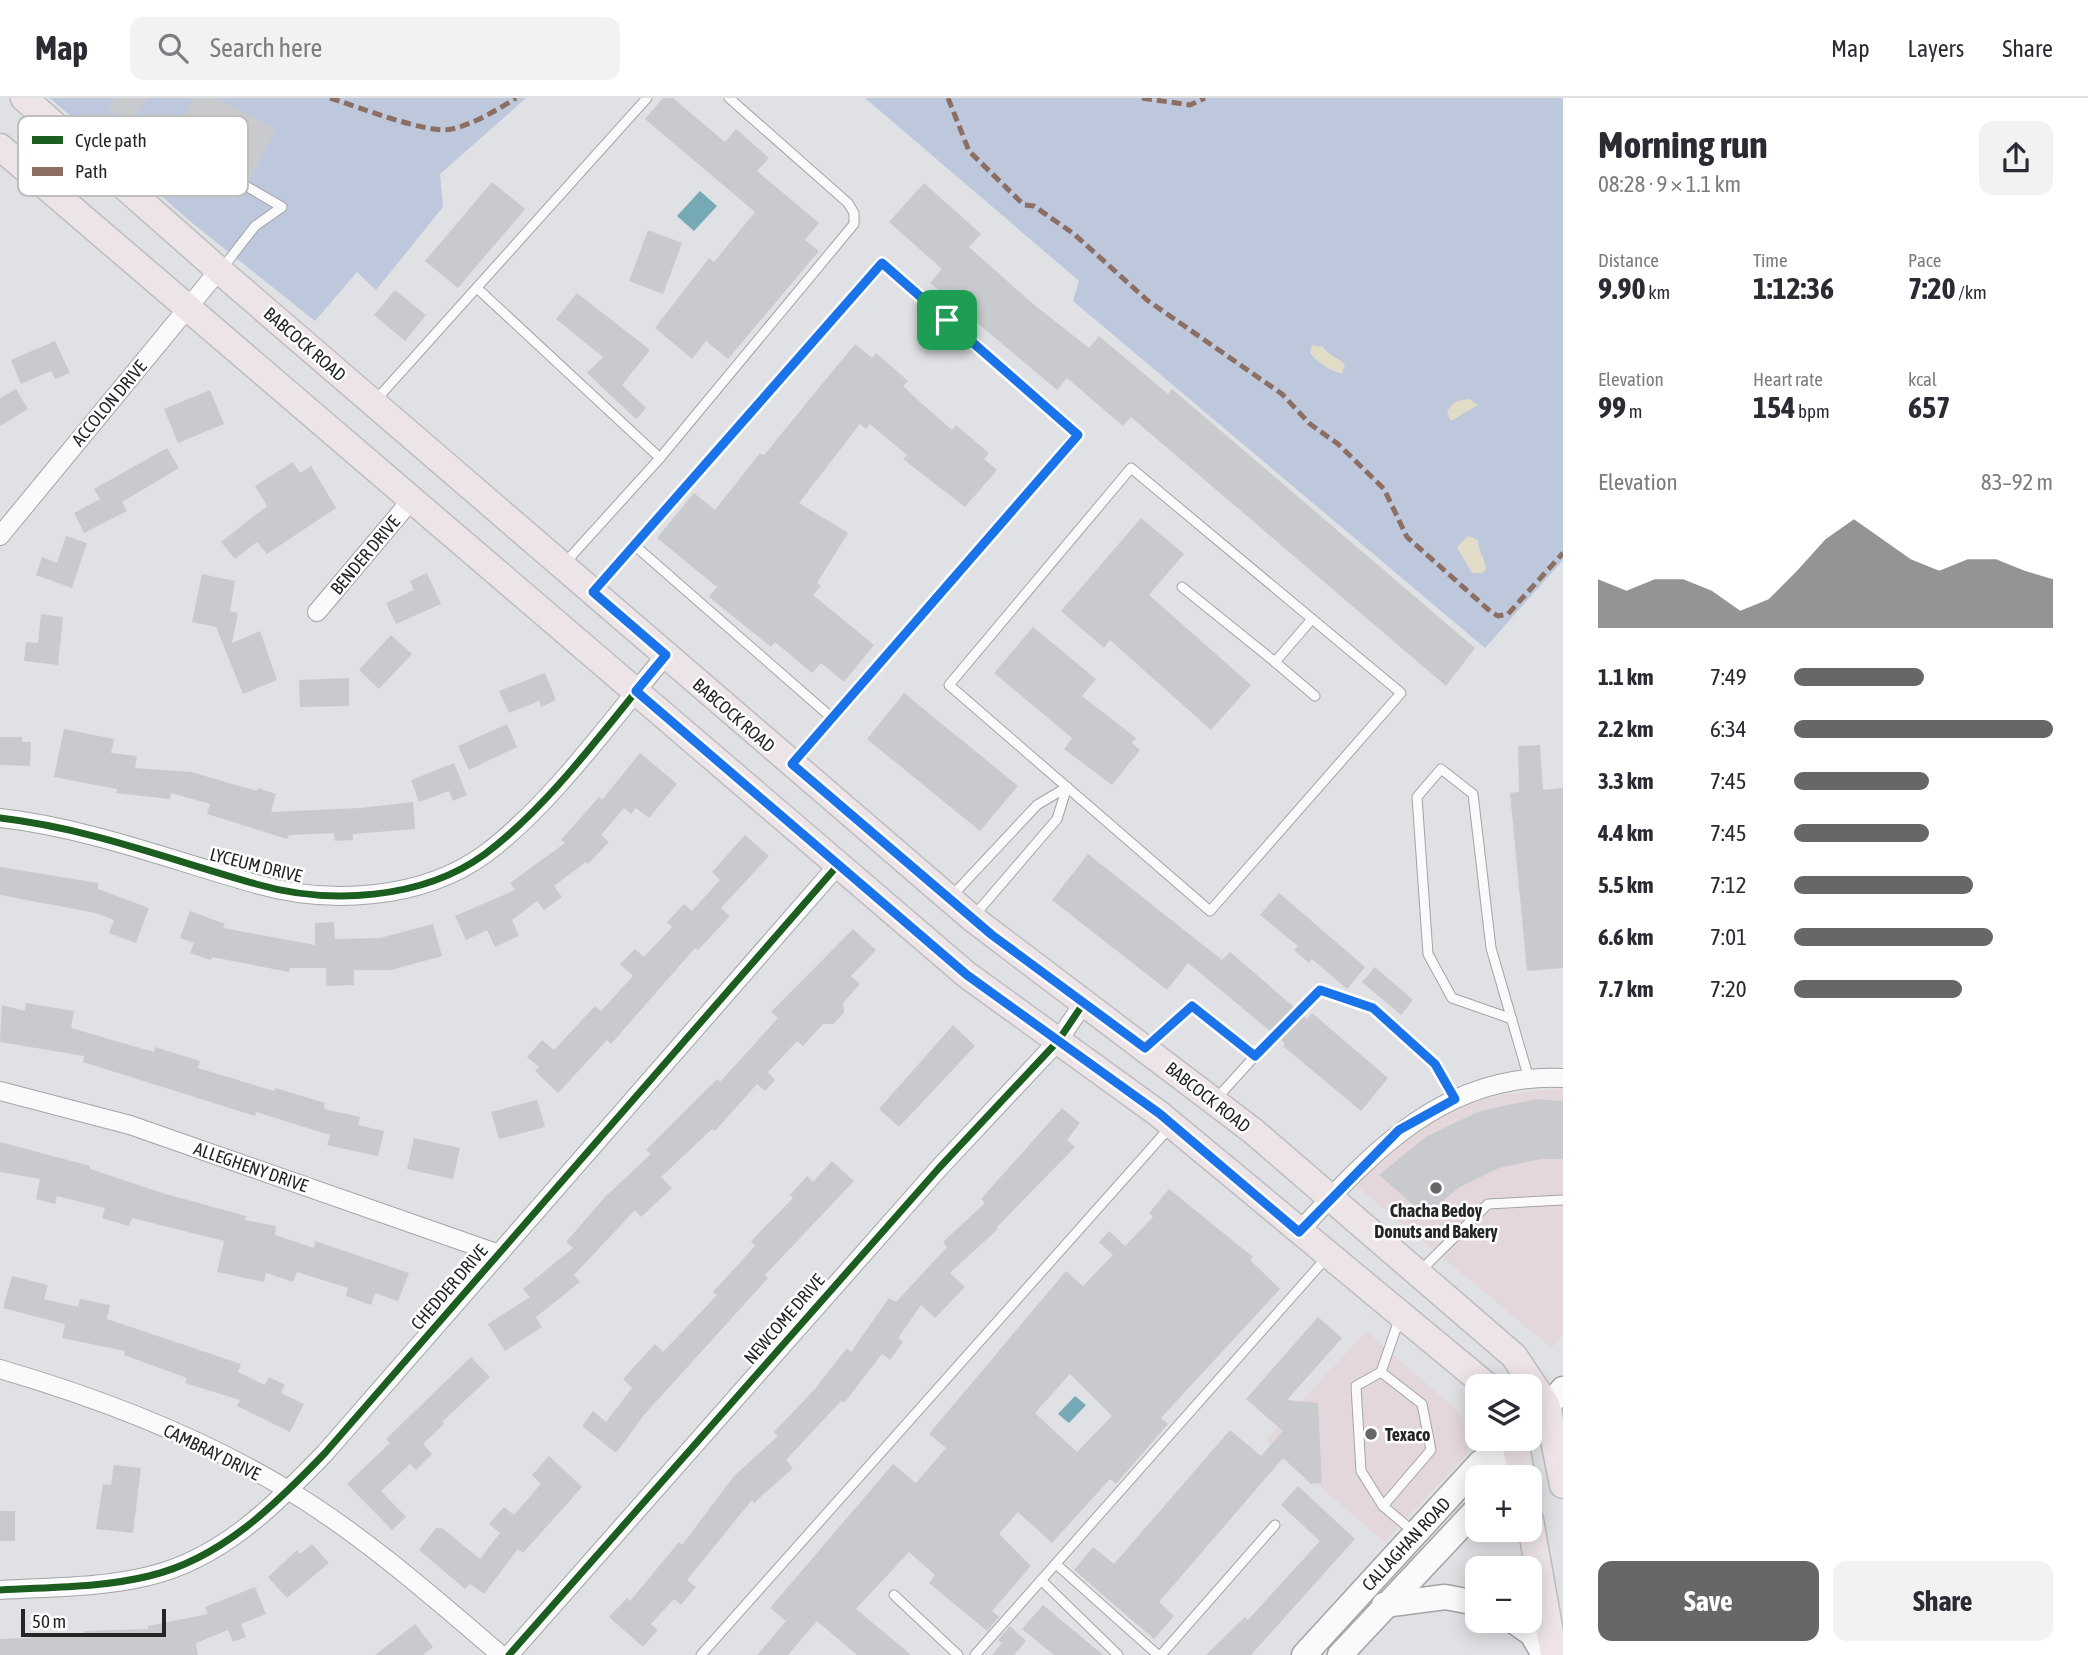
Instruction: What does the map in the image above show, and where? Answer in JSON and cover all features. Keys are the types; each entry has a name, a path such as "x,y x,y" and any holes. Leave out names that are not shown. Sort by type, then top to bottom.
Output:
{"main road":[{"name":"BABCOCK ROAD","path":"24,98 44,116"},
{"path":"0,147 18,162"},
{"path":"58,196 967,975 1172,1124 1472,1374"},
{"name":"BABCOCK ROAD","path":"135,196 949,899 1083,1004 1215,1101 1514,1356 1555,1397 1563,1485"},
{"name":"CALLAGHAN ROAD","path":"1542,1411 1555,1397"},
{"name":"CALLAGHAN ROAD","path":"1304,1655 1480,1463 1497,1451"},
{"name":"CALLAGHAN ROAD","path":"1340,1655 1465,1521"},
{"path":"1534,1542 1554,1655"},
{"path":"1384,1605 1445,1598 1465,1601"},
{"path":"1531,1633 1544,1655"}],"street":[{"name":"ACCOLON DRIVE","path":"0,536 13,517 220,271"},
{"name":"BENDER DRIVE","path":"317,612 413,498"},
{"name":"LYCEUM DRIVE","path":"0,818 87,835 285,892 345,896 405,888 462,867 509,834 540,804 666,655"},
{"name":"CHEDDER DRIVE","path":"0,1590 123,1581 176,1568 224,1544 288,1490 325,1453 838,865"},
{"name":"NEWCOME DRIVE","path":"509,1655 939,1168 1058,1041 1083,1004"},
{"path":"1299,1232 1330,1197 1399,1130 1455,1099 1483,1089 1529,1079 1563,1077"},
{"name":"ALLEGHENY DRIVE","path":"0,1091 130,1125 499,1254"},
{"name":"CAMBRAY DRIVE","path":"0,1369 69,1390 150,1422 216,1451 288,1490 415,1582 501,1655"}],"lane":[{"path":"373,403 647,98"},
{"path":"562,566 660,458 854,223 854,213 848,203 729,98"},
{"path":"220,271 256,226 282,207 248,187"},
{"path":"593,592 882,263 1078,435 792,764"},
{"path":"478,289 660,458"},
{"path":"1132,468 1401,693 1210,911 1068,787 949,685 1132,468"},
{"path":"633,544 832,718"},
{"path":"1182,586 1315,696"},
{"path":"1275,662 1312,619"},
{"path":"1512,1019 1452,998 1428,954 1417,797 1441,769 1472,794 1491,948 1512,1019 1529,1079"},
{"path":"949,899 1037,805 1068,787"},
{"path":"972,918 1057,819 1068,787"},
{"path":"1215,1101 1320,990 1373,1008 1435,1064 1455,1099"},
{"path":"1145,1048 1192,1006 1255,1056"},
{"path":"701,1655 1172,1124"},
{"path":"1418,1273 1488,1204 1563,1200"},
{"path":"975,1655 1328,1255"},
{"path":"1401,1315 1381,1372 1356,1386 1361,1471 1383,1506 1416,1533"},
{"path":"1381,1372 1422,1404 1431,1450 1383,1506"},
{"path":"1056,1564 1159,1655 1275,1525"},
{"path":"1041,1580 1118,1655"},
{"path":"894,1595 958,1655"}],"shaded area":[{"path":"50,98 526,98 440,174 443,207 376,290 357,272 315,321 161,196 248,196 248,116 70,116"},
{"path":"865,98 1563,98 1563,560 1485,648 1073,301 1079,281"},
{"path":"700,191 717,206 694,231 677,216"},
{"path":"1563,1088 1563,1335 1551,1348 1357,1186 1387,1148 1453,1108 1501,1095"},
{"name":"Texaco","path":"1366,1331 1458,1411 1465,1421 1467,1451 1466,1455 1384,1542 1266,1440"},
{"path":"1075,1396 1086,1405 1069,1423 1058,1414"}],"sand":[{"path":"1312,345 1323,347 1342,362 1345,365 1342,373 1315,359 1310,352"},
{"path":"1469,399 1478,405 1451,421 1447,413 1451,406 1458,401"},
{"path":"1468,536 1478,540 1486,569 1483,573 1472,573 1457,547"}],"building":[{"path":"115,98 148,98 136,116 118,116 108,109"},
{"path":"193,98 216,98 276,129 250,178 248,116 184,116"},
{"path":"663,98 673,98 725,142 736,129 769,158 757,171 819,223 805,240 819,251 728,359 706,341 692,359 655,328 709,258 714,262 755,212 645,119"},
{"path":"492,182 525,209 458,288 425,261"},
{"path":"924,183 981,234 969,247 1032,303 1089,348 1099,336 1168,394 1172,389 1475,648 1446,686 1131,417 1123,426 1067,378 1057,390 930,283 942,269 889,222"},
{"path":"648,230 682,243 663,294 629,281"},
{"path":"395,290 426,315 405,341 374,315"},
{"path":"577,293 650,350 622,385 646,408 636,419 587,373 603,357 556,319"},
{"path":"55,341 70,373 55,379 51,371 21,384 11,360"},
{"path":"855,344 872,358 876,353 908,381 903,386 952,430 956,425 989,453 984,459 997,470 965,507 903,459 907,455 870,424 866,429 860,424 799,503 848,533 817,583 821,586 813,595 874,645 844,682 821,663 812,673 775,642 771,647 709,597 717,587 657,538 694,493 715,510 760,453 764,455"},
{"path":"16,389 28,409 0,426 0,398"},
{"path":"210,390 224,424 178,443 164,409"},
{"path":"167,448 179,468 122,502 127,511 84,533 74,513 100,499 94,489"},
{"path":"293,462 300,473 311,466 336,508 267,554 257,542 235,559 221,542 267,506 255,486"},
{"path":"1141,518 1184,554 1149,595 1251,685 1211,730 1110,640 1104,648 1061,611"},
{"path":"66,536 87,543 72,588 36,575 42,557 57,563"},
{"path":"427,573 441,604 396,624 386,603 414,590 410,581"},
{"path":"202,574 235,581 230,611 238,613 232,643 260,631 277,680 243,694 216,627 192,622"},
{"path":"41,614 63,617 58,665 24,661 26,642 38,643"},
{"path":"1033,627 1096,679 1082,696 1136,738 1132,743 1140,750 1112,785 1064,749 1072,738 994,673"},
{"path":"391,635 412,654 379,689 359,670"},
{"path":"545,673 556,700 541,707 539,701 509,713 499,691"},
{"path":"349,678 349,706 300,707 299,680"},
{"path":"904,693 1018,786 980,831 867,739"},
{"path":"507,724 517,747 469,770 458,746"},
{"path":"64,729 114,739 111,753 137,756 135,768 191,772 276,794 271,812 360,808 413,802 415,829 353,834 353,840 335,841 334,833 289,835 287,839 207,814 210,804 171,793 170,799 116,793 117,789 54,777"},
{"path":"0,737 22,737 22,742 31,742 30,766 0,765"},
{"path":"1540,745 1543,790 1563,788 1563,968 1527,971 1510,793 1519,792 1518,746"},
{"path":"640,753 677,784 649,818 636,808 631,814 624,808 601,835 609,842 588,864 586,862 554,886 562,897 544,910 537,901 512,920 519,936 495,947 487,930 466,940 455,916 515,890 510,883 565,843 561,840 599,797 602,800"},
{"path":"454,763 467,795 453,801 449,791 419,802 411,780"},
{"path":"745,835 769,856 721,908 730,916 698,950 695,948 611,1044 607,1040 558,1093 535,1071 539,1067 527,1057 542,1040 554,1050 595,1006 601,1011 633,976 620,964 635,949 644,957 672,927 667,922 684,904 692,911 720,880 712,872"},
{"path":"1088,854 1222,960 1230,952 1294,1007 1270,1031 1188,963 1167,990 1052,900"},
{"path":"0,867 98,883 98,889 149,908 136,943 109,933 114,920 96,913 0,895"},
{"path":"1279,893 1365,967 1347,989 1312,959 1309,963 1294,950 1298,946 1260,915"},
{"path":"190,911 225,924 223,928 315,945 315,923 334,922 335,939 380,938 433,924 442,956 391,970 354,970 354,985 326,986 326,968 290,968 289,972 212,957 211,960 190,953 194,943 180,938"},
{"path":"853,929 876,950 851,976 860,984 843,1003 844,1013 833,1024 823,1024 803,1046 797,1041 768,1072 775,1080 765,1091 757,1084 715,1131 712,1129 661,1177 672,1188 641,1217 635,1210 574,1275 580,1282 536,1317 542,1327 505,1351 488,1324 530,1297 523,1289 573,1248 566,1242 605,1197 651,1154 646,1150 717,1079 720,1082 778,1018 771,1012"},
{"path":"1375,967 1413,1000 1401,1015 1362,982"},
{"path":"26,1003 74,1011 71,1028 154,1052 155,1047 200,1061 198,1068 274,1091 276,1088 325,1103 324,1109 360,1117 358,1125 384,1131 378,1156 327,1145 330,1135 256,1112 255,1116 83,1062 84,1056 0,1042 2,1005 25,1011"},
{"path":"1312,1013 1388,1078 1361,1111 1283,1046 1285,1044 1281,1040 1304,1016 1307,1019"},
{"path":"953,1025 975,1046 899,1127 879,1109"},
{"path":"1537,1099 1563,1101 1563,1159 1541,1159 1499,1168 1460,1187 1425,1215 1379,1175 1427,1136 1480,1111"},
{"path":"537,1100 545,1127 499,1139 491,1112"},
{"path":"1062,1108 1080,1123 1067,1140 1075,1147 998,1229 950,1273 965,1287 935,1318 921,1305 898,1338 903,1342 890,1360 882,1354 844,1403 841,1401 786,1460 793,1468 754,1503 752,1500 687,1580 696,1587 681,1605 674,1599 651,1624 658,1630 643,1647 609,1617 627,1598 630,1601 679,1542 682,1545 734,1476 778,1436 774,1432 814,1390 847,1348 851,1352 889,1298 896,1302 947,1247 943,1242 985,1203 981,1199"},
{"path":"414,1138 460,1148 453,1179 407,1169"},
{"path":"0,1142 90,1166 90,1169 162,1193 246,1216 245,1220 276,1226 275,1235 314,1248 315,1241 409,1273 398,1301 375,1293 371,1305 346,1296 348,1288 297,1272 293,1282 266,1273 264,1282 217,1272 224,1241 132,1218 129,1226 102,1218 105,1208 57,1196 55,1204 36,1199 40,1179 0,1172"},
{"path":"832,1161 854,1181 765,1275 768,1278 644,1415 616,1453 582,1426 593,1411 606,1422 632,1388 623,1379 655,1344 663,1352 717,1295 713,1292 755,1246 751,1241 793,1198 790,1195 807,1176 813,1182"},
{"path":"1169,1189 1253,1257 1250,1260 1280,1289 1161,1418 1168,1424 1116,1484 1110,1479 1052,1543 1018,1512 999,1534 1031,1566 992,1611 999,1617 987,1631 929,1583 935,1575 909,1552 856,1609 911,1655 857,1655 817,1621 788,1655 757,1655 786,1621 770,1608 893,1464 916,1483 946,1448 929,1434 1066,1271 1083,1286 1113,1255 1099,1242 1109,1231 1125,1246 1153,1217 1149,1213","holes":["1070,1374 1112,1416 1077,1452 1035,1413"]},
{"path":"12,1276 48,1285 44,1299 78,1307 80,1299 110,1305 107,1319 241,1364 238,1372 265,1385 269,1377 285,1385 281,1393 304,1404 290,1432 237,1406 240,1400 185,1383 187,1378 124,1355 125,1351 62,1338 65,1324 3,1308"},
{"path":"1318,1317 1342,1338 1287,1400 1318,1403 1322,1483 1311,1484 1283,1458 1159,1602 1174,1616 1154,1639 1074,1570 1093,1547 1114,1564 1230,1430 1261,1456 1283,1431 1246,1399"},
{"path":"471,1357 490,1377 442,1422 444,1424 423,1444 432,1454 416,1470 410,1464 381,1491 406,1517 392,1530 347,1484 390,1443 386,1439"},
{"path":"549,1456 582,1487 523,1553 518,1549 484,1594 470,1584 465,1589 419,1550 436,1528 442,1528 480,1559 500,1533 489,1524 504,1507 514,1515 541,1484 532,1475"},
{"path":"114,1465 141,1468 133,1533 96,1529 103,1484 111,1485"},
{"path":"1298,1486 1355,1539 1251,1655 1206,1655 1245,1617 1248,1620 1320,1541 1281,1505"},
{"path":"0,1511 15,1511 15,1541 0,1541"},
{"path":"312,1544 329,1563 287,1598 268,1577 297,1550 300,1554"},
{"path":"255,1587 266,1614 241,1624 246,1637 233,1642 228,1630 196,1643 198,1655 0,1655 0,1639 84,1635 84,1631 148,1629 148,1626 208,1614 205,1607"},
{"path":"1043,1605 1103,1655 1054,1655 1022,1629"},
{"path":"415,1624 433,1647 423,1655 375,1655"},
{"path":"1010,1626 1026,1641 1014,1655 992,1655 1002,1643 998,1640"}],"marked path":[{"path":"330,98 410,124 441,130 469,124 516,98"},
{"path":"948,98 969,151 1024,205 1034,206 1074,234 1147,300 1282,394 1310,424 1338,444 1384,489 1407,537 1490,611 1498,616 1508,614 1563,553"},
{"path":"1142,98 1190,105 1205,98"}],"cycle path":[{"path":"0,818 97,837 284,891 343,896 404,889 433,881 460,869 510,834 557,786 666,655"},
{"path":"0,1590 93,1585 131,1580 175,1568 223,1543 287,1492 325,1453 838,865"},
{"path":"509,1655 939,1168 1058,1041 1083,1004"}],"place":[{"name":"Chacha Bedoy Donuts and Bakery","path":"1436,1188"},
{"name":"Texaco","path":"1371,1434"}],"route":[{"path":"882,263 947,320 1078,435 792,764 992,935 1145,1048 1192,1006 1255,1056 1320,990 1373,1008 1435,1064 1455,1099 1423,1114 1399,1130 1330,1197 1299,1232 1160,1114 967,975 636,691 666,655 593,592 882,263"}]}
